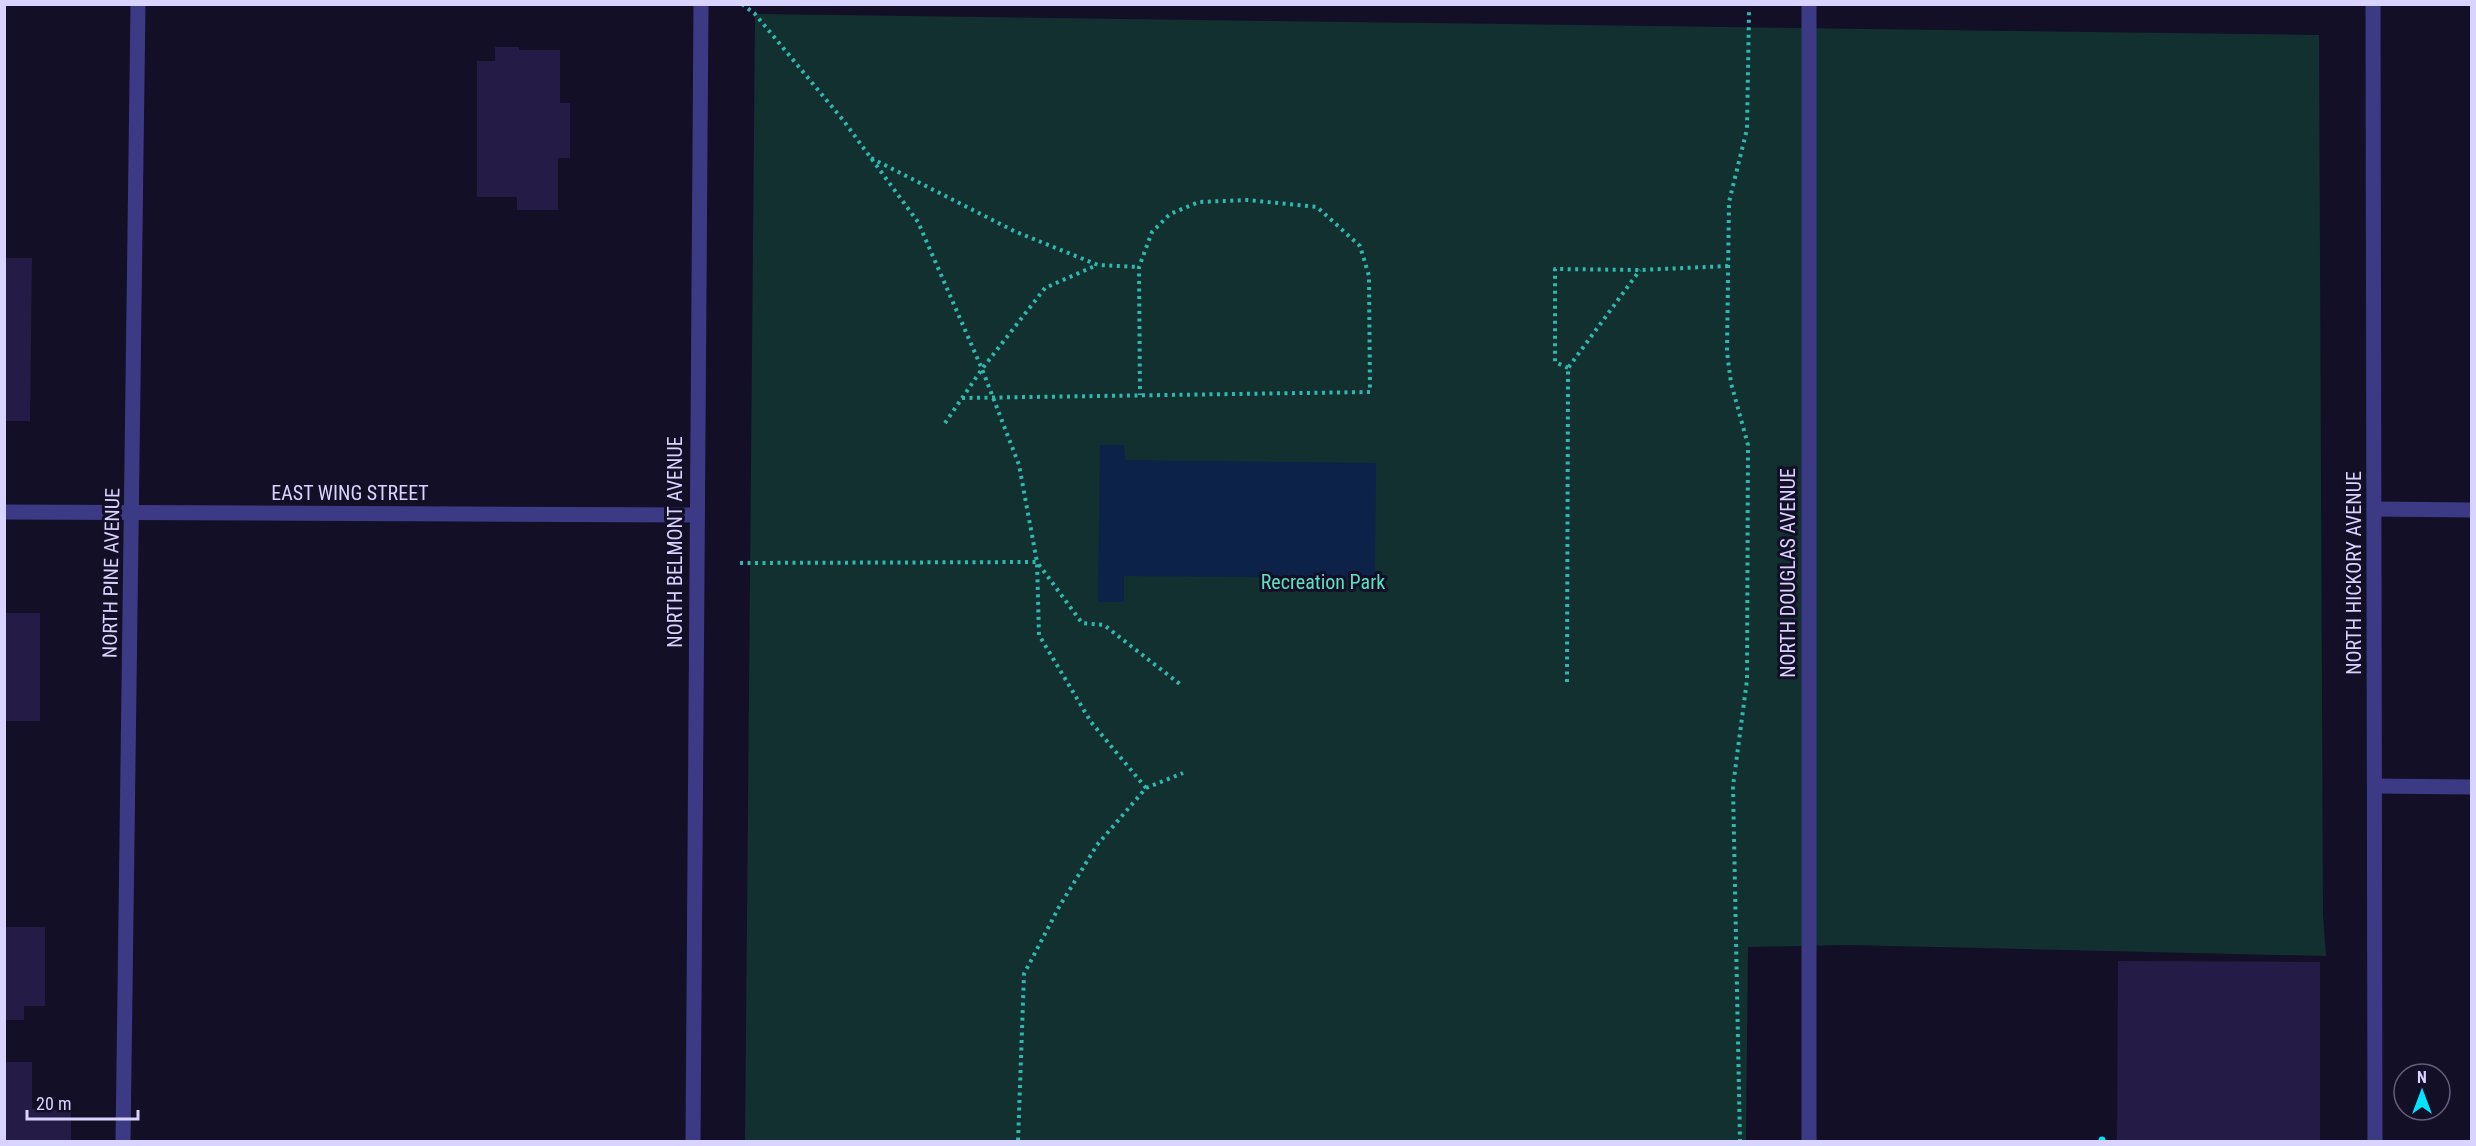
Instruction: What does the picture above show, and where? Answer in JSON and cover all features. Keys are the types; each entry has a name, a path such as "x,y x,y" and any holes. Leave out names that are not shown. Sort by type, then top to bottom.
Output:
{"street":[{"name":"NORTH PINE AVENUE","path":"123,1142 138,4"},
{"name":"NORTH BELMONT AVENUE","path":"693,1142 701,4"},
{"name":"NORTH DOUGLAS AVENUE","path":"1809,4 1809,1142"},
{"name":"NORTH HICKORY AVENUE","path":"2373,4 2375,1142"},
{"path":"2374,509 2472,510"},
{"name":"EAST WING STREET","path":"4,512 696,515"},
{"path":"2375,786 2472,787"}],"path":[{"path":"742,4 755,14 843,120 918,222 982,369 1019,465 1037,562 1039,635 1091,722 1146,788"},
{"path":"1740,1142 1733,786 1747,680 1748,446 1731,383 1727,352 1729,202 1747,129 1749,12"},
{"path":"871,157 1014,231 1098,265 1139,267"},
{"path":"962,398 1370,392 1369,276 1360,246 1317,207 1248,200 1199,202 1170,214 1152,232 1139,267 1140,395"},
{"path":"945,423 982,369 1045,288 1098,265"},
{"path":"1568,368 1555,362 1555,268 1640,270 1728,266"},
{"path":"1567,682 1568,368 1640,270"},
{"path":"740,563 1037,562"},
{"path":"1037,562 1082,623 1104,626 1181,685"},
{"path":"1018,1142 1024,974 1059,908 1097,845 1146,788 1183,773"}],"green space":[{"name":"Recreation Park","path":"755,14 2319,35 2323,915 2326,956 1847,945 1748,947 1746,1141 745,1142"}],"water":[{"path":"1100,445 1124,445 1125,460 1376,463 1375,578 1124,576 1124,602 1098,602"}],"building":[{"path":"495,47 519,47 519,50 560,50 560,103 570,103 570,158 558,158 558,210 517,210 517,197 477,197 477,61 495,61"},
{"path":"4,258 32,258 30,421 4,421"},
{"path":"4,613 40,613 40,721 4,721"},
{"path":"4,927 45,927 45,1006 24,1006 24,1020 4,1020"},
{"path":"2118,961 2320,962 2320,1141 2117,1140"},
{"path":"4,1062 32,1062 32,1109 71,1110 71,1142 4,1142"}]}
